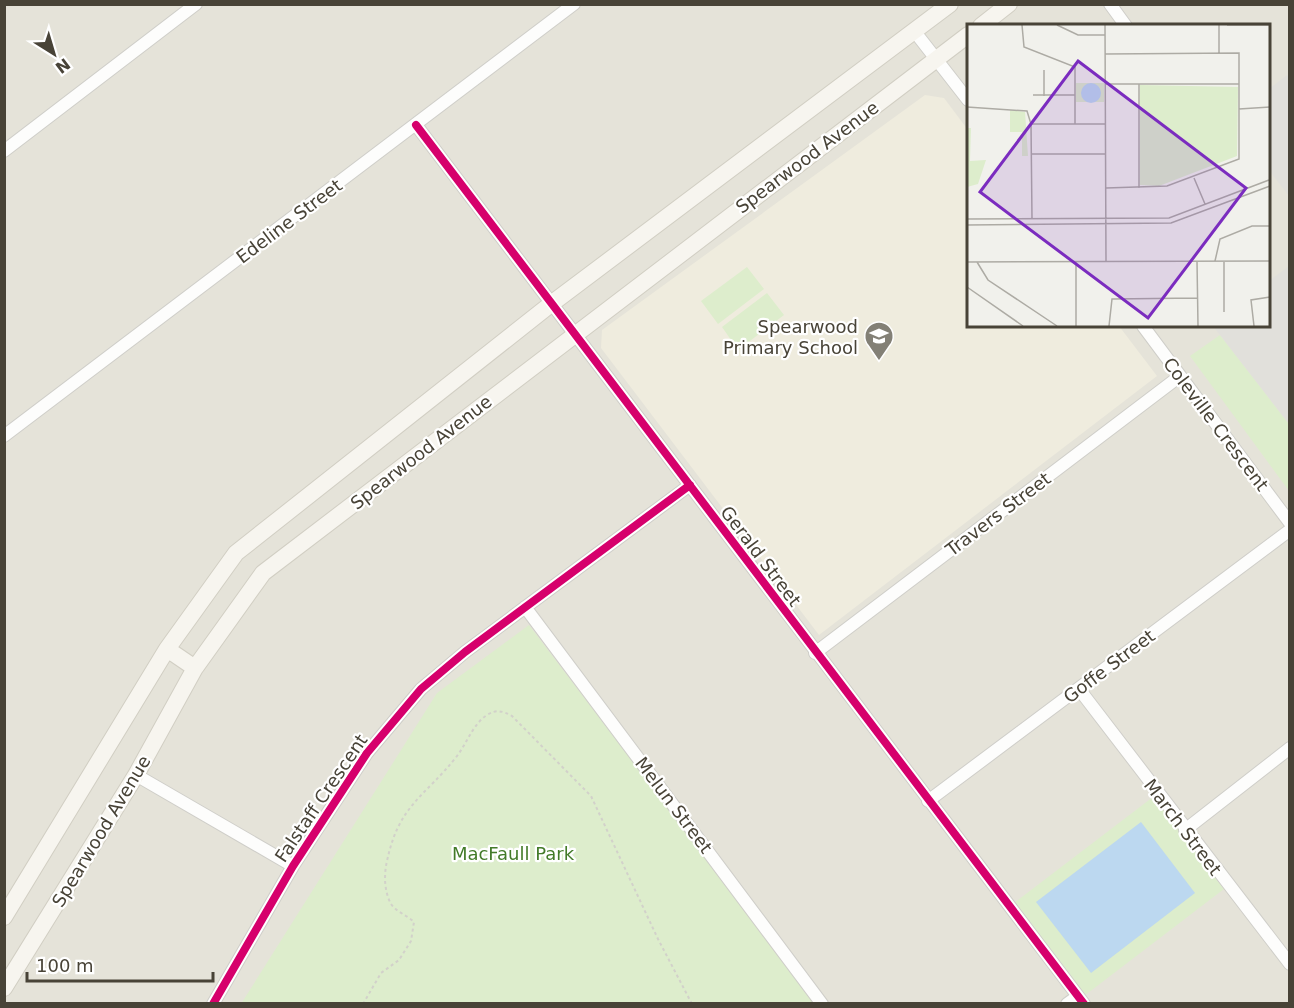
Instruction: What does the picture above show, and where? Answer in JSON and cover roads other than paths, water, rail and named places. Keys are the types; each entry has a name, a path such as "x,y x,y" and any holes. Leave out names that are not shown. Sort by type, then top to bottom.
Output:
{"main road":[{"name":"Spearwood Avenue","path":"4,917 167,649 236,553 551,304 950,4"},
{"path":"984,24 1009,4"},
{"name":"Spearwood Avenue","path":"4,988 136,775 195,668 263,573 967,37"},
{"path":"167,649 195,668"}],"street":[{"path":"4,151 196,4"},
{"name":"Edeline Street","path":"4,436 416,125 560,9 574,4"},
{"path":"1110,4 1125,24"},
{"path":"915,32 967,98"},
{"name":"Gerald Street","path":"416,125 573,335 690,485 815,653 1081,1000"},
{"name":"Coleville Crescent","path":"1144,327 1290,523"},
{"name":"Travers Street","path":"815,653 1180,376"},
{"name":"Falstaff Crescent","path":"213,1004 293,866 367,753 394,720 430,682 525,607 690,485"},
{"name":"Goffe Street","path":"928,801 1290,530"},
{"name":"Melun Street","path":"525,607 822,1004"},
{"name":"March Street","path":"1079,688 1185,830 1290,964"},
{"path":"1185,830 1290,748"},
{"path":"136,775 293,866"},
{"path":"1067,1004 1081,1000"}],"water":[{"path":"1141,822 1195,893 1091,973 1036,902"}],"place":[{"name":"Spearwood Primary School","path":"879,362"}],"park label":[{"name":"MacFaull Park","path":"513,853"}]}
